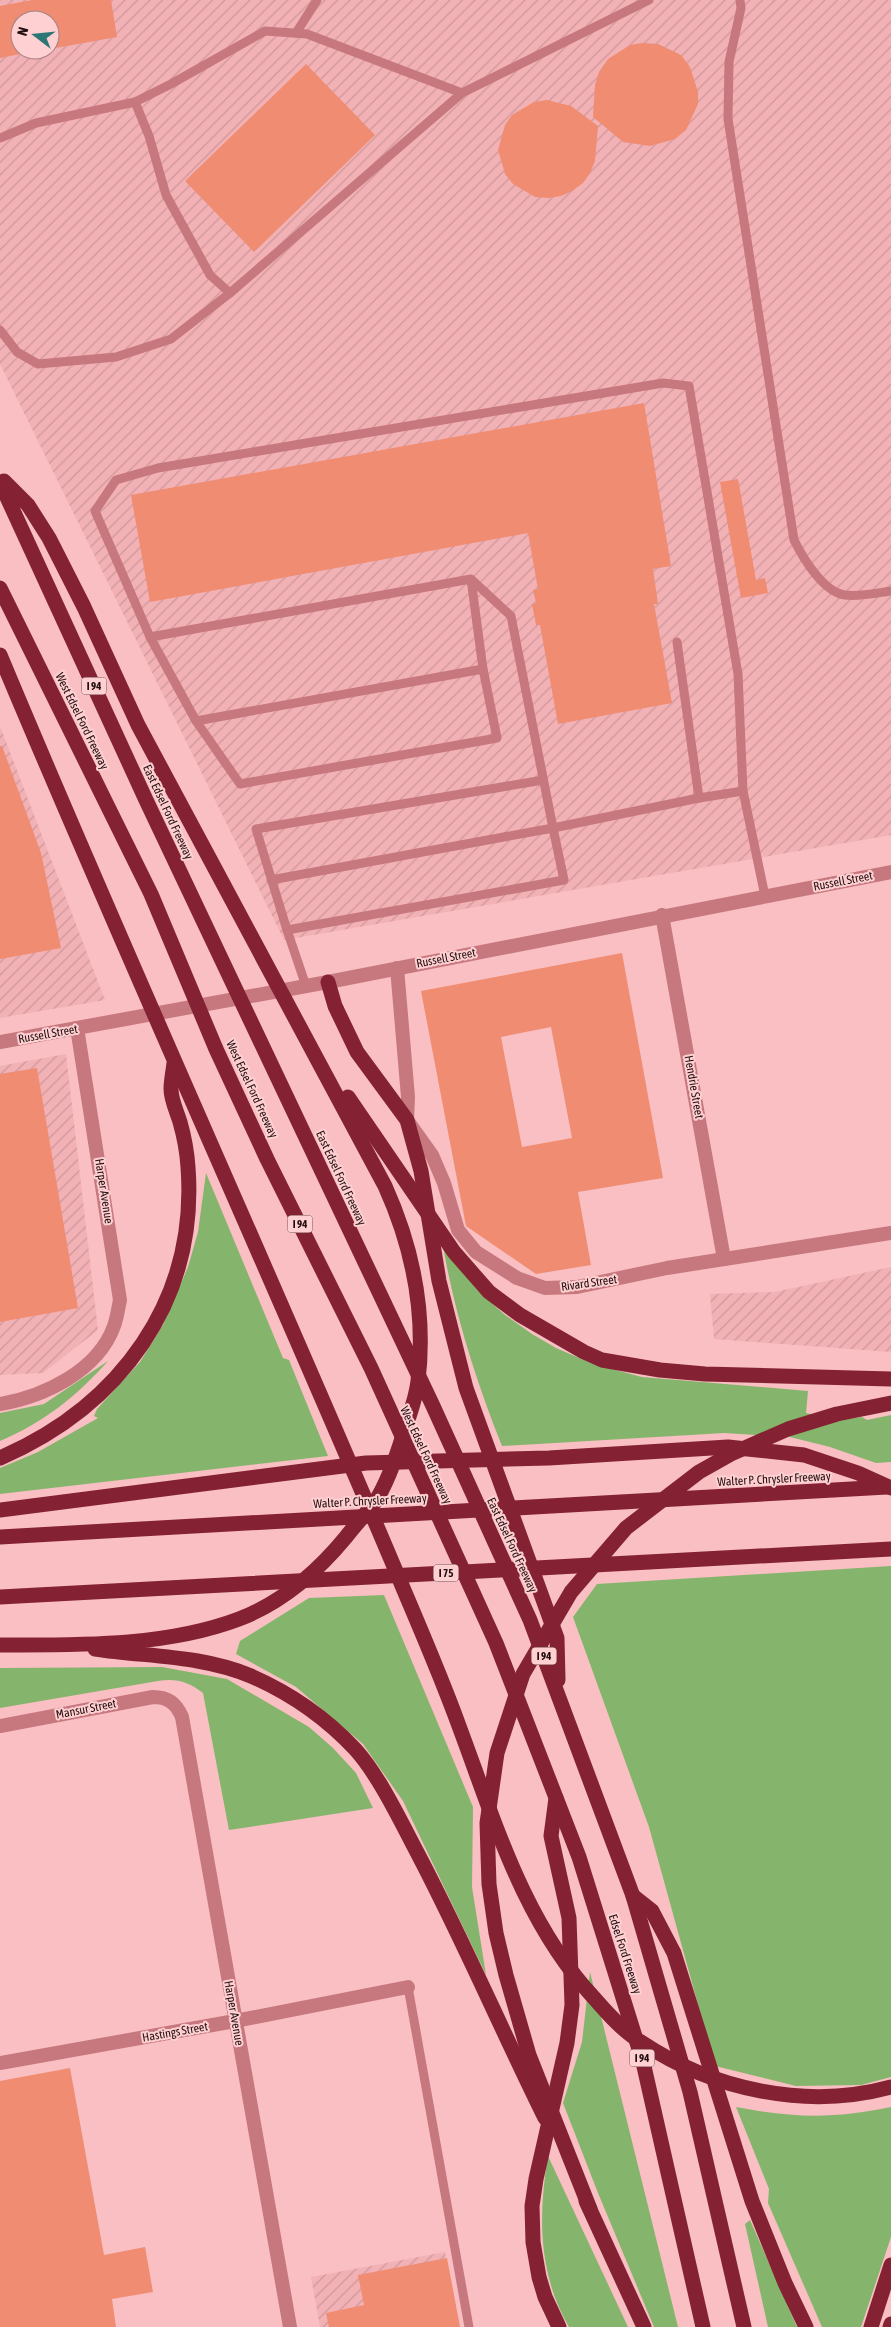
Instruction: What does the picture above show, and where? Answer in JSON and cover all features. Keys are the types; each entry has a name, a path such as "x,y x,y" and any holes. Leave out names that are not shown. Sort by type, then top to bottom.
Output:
{"highway":[{"path":"0,478 28,505 49,538 84,607 138,725 385,1186 404,1234 413,1268 420,1330 418,1382 398,1454 375,1501 336,1550 314,1572 264,1606 225,1623 179,1636 73,1645 0,1645"},
{"name":"East Edsel Ford Freeway","path":"0,482 188,890 433,1406 530,1620 633,1896"},
{"name":"West Edsel Ford Freeway","path":"0,588 151,894 216,1049 267,1159 371,1368 479,1602"},
{"path":"0,655 174,1062 330,1417 417,1621 459,1724 497,1832 554,1950 596,2001 636,2040 702,2076 763,2092 834,2097 871,2093 891,2087"},
{"path":"328,982 334,1006 357,1052 407,1120 421,1171 439,1281 466,1388 557,1638 558,1692"},
{"path":"306,1036 459,1259 489,1292 520,1315 551,1334 602,1360 660,1370 705,1374 891,1380"},
{"path":"0,1458 50,1432 90,1404 116,1379 141,1348 162,1314 184,1240 188,1212 188,1166 185,1147 170,1091 174,1062"},
{"path":"524,2060 496,1933 487,1858 487,1822 497,1753 523,1674 571,1592 626,1528 699,1472 731,1454 788,1429 837,1414 891,1403"},
{"path":"0,1510 366,1463 549,1458 728,1447 804,1455 858,1472 891,1488"},
{"name":"Walter P. Chrysler Freeway","path":"0,1537 891,1488"},
{"name":"I 75","path":"0,1597 891,1548"},
{"name":"Edsel Ford Freeway","path":"479,1602 579,1857 643,2062 703,2327"},
{"path":"73,1645 116,1652 178,1657 220,1665 251,1676 286,1693 311,1710 357,1751 400,1820 524,2060 644,2327"},
{"path":"556,1797 551,1836 569,1918 572,2005 567,2043 536,2180 532,2206 533,2242 539,2276 545,2297 559,2327"},
{"path":"633,1896 652,1911 674,1953 752,2201 785,2282 806,2327"},
{"name":"Edsel Ford Freeway","path":"633,1896 690,2092 744,2327"},
{"path":"871,2327 891,2265"}],"street":[{"name":"Russell Street","path":"0,1042 328,982 662,915 891,872"},
{"name":"Hendrie Street","path":"662,915 724,1260"},
{"path":"397,968 408,1096 407,1120"},
{"name":"Harper Avenue","path":"0,1404 16,1401 55,1386 85,1367 100,1350 114,1328 120,1300 77,1028"},
{"name":"Rivard Street","path":"407,1120 432,1155 444,1182 458,1230 476,1252 517,1278 545,1288 577,1287 667,1268 891,1233"},
{"name":"Mansur Street","path":"0,1726 153,1697 162,1697 172,1702"},
{"name":"Harper Avenue","path":"172,1702 182,1717 290,2327"},
{"name":"Hastings Street","path":"0,2063 235,2021 408,1987"}],"lane":[{"path":"296,33 317,0"},
{"path":"0,330 17,352 38,364 116,357 171,339 230,293 462,93 649,0"},
{"path":"749,0 741,4 729,62 728,119 794,540 805,562 830,588 843,595 863,596 891,591"},
{"path":"0,138 36,123 135,102 265,31 307,34 462,93"},
{"path":"135,102 149,136 166,195 210,275 230,293"},
{"path":"470,579 483,669 497,738 240,784 196,720 150,636 95,511 116,480 158,468 663,383 689,386 738,674 743,791 765,896"},
{"path":"150,636 470,579"},
{"path":"287,930 564,880 511,616 470,579"},
{"path":"677,642 699,798"},
{"path":"196,720 483,669"},
{"path":"306,986 256,829 543,780"},
{"path":"271,880 743,791"},
{"path":"408,1987 470,2327"}],"shaded area":[{"path":"0,0 891,0 891,835 284,940 0,364"},
{"path":"0,726 105,1000 0,1018"},
{"path":"66,1054 98,1330 43,1373 0,1375 0,1066"},
{"path":"891,1267 891,1352 714,1339 710,1294 775,1292"},
{"path":"445,2252 458,2327 320,2327 311,2277"}],"green space":[{"path":"206,1173 283,1358 289,1360 328,1456 0,1494 0,1468 38,1452 98,1418 94,1416 97,1409 140,1362 163,1325 188,1267 198,1232"},
{"path":"443,1246 478,1291 505,1315 556,1348 593,1364 642,1377 808,1391 806,1413 839,1420 862,1417 867,1420 891,1415 891,1462 876,1463 830,1447 790,1437 724,1433 502,1446 467,1348"},
{"path":"108,1361 84,1386 59,1407 31,1426 0,1441 0,1413 44,1404"},
{"path":"891,1566 891,2077 861,2085 796,2086 715,2066 649,1827 573,1617 597,1584"},
{"path":"384,1595 473,1807 472,1887 486,1975 403,1801 363,1744 296,1687 236,1654 240,1641 309,1598"},
{"path":"162,1667 227,1679 309,1727 333,1748 356,1773 373,1808 229,1830 203,1693 193,1686 182,1682 171,1680 158,1681 0,1708 0,1668"},
{"path":"590,1972 678,2327 654,2327 563,2103 582,2042"},
{"path":"736,2107 757,2111 814,2116 851,2114 891,2107 891,2237 861,2327 822,2327 768,2203 769,2189"},
{"path":"548,2156 628,2327 569,2327 559,2307 551,2286 543,2244 543,2200"},
{"path":"750,2220 797,2327 768,2327 745,2224"}],"building":[{"path":"32,0 111,0 117,37 60,47 60,10 10,10 10,56 0,58 0,6"},
{"path":"642,43 658,44 681,55 690,67 698,92 698,104 686,130 675,139 650,146 623,142 593,117 595,85 599,72 608,59 630,45"},
{"path":"306,64 375,135 254,252 185,181"},
{"path":"547,100 571,106 598,126 595,161 590,173 583,183 572,191 561,196 548,198 535,197 513,184 505,174 498,150 505,125 512,115 534,102"},
{"path":"644,403 671,566 653,569 658,604 654,604 672,703 558,724 540,625 536,625 532,604 536,603 533,590 538,589 528,533 150,602 131,495"},
{"path":"738,479 756,580 765,578 768,593 741,598 720,482"},
{"path":"0,746 2,746 41,853 61,948 0,959"},
{"path":"622,953 663,1178 578,1192 591,1265 536,1274 466,1226 421,991","holes":["551,1027 572,1138 522,1147 501,1037"]},
{"path":"37,1068 78,1308 0,1322 0,1074"},
{"path":"70,2068 104,2255 145,2247 153,2292 112,2299 116,2327 0,2327 0,2081"},
{"path":"447,2258 460,2327 329,2327 326,2313 364,2305 358,2275"}]}
